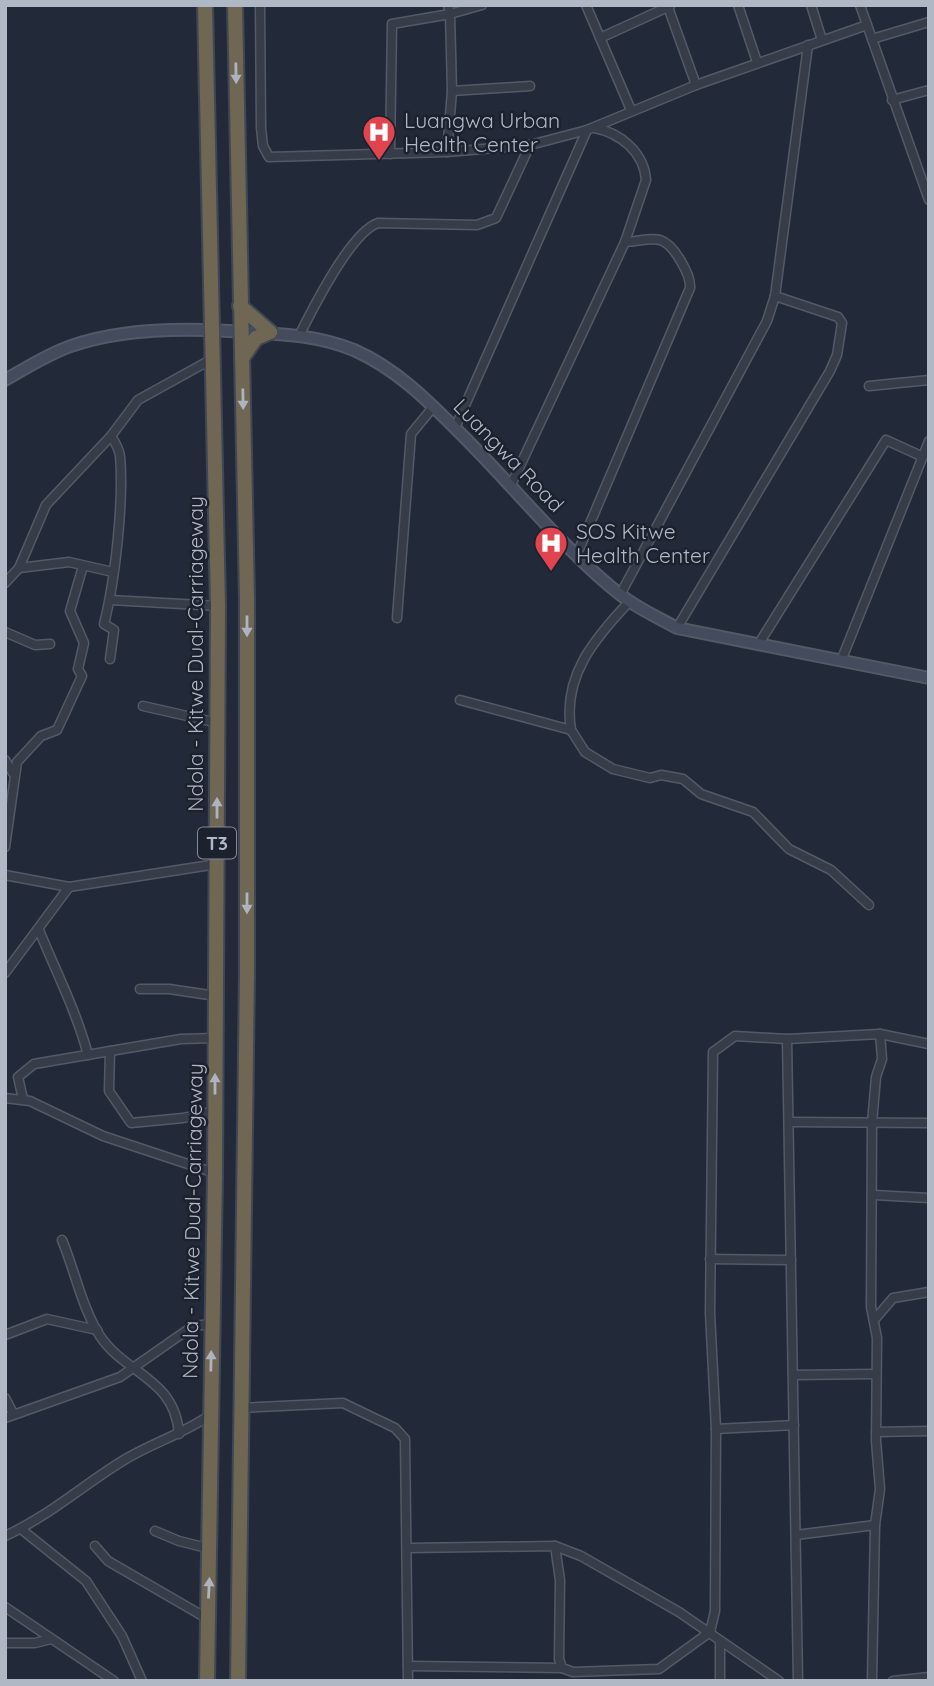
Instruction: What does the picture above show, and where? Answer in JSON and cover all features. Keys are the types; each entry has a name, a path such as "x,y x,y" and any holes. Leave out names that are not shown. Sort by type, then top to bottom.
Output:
{"highway":[{"name":"Ndola - Kitwe Dual-Carriageway","path":"205,5 218,607 215,1173 207,1681"},
{"name":"T3","path":"235,5 247,614 238,1681"},
{"path":"240,306 270,332 256,338 242,358"}],"street":[{"path":"260,5 261,128 267,156 447,152 530,145 590,129 631,110 757,62 867,25"},
{"path":"390,154 392,24 482,5"},
{"path":"586,5 631,110"},
{"path":"738,5 757,62"},
{"path":"811,5 822,40"},
{"path":"860,5 929,200"},
{"path":"600,38 670,6 696,85"},
{"path":"447,152 452,91 449,10"},
{"path":"872,39 929,22"},
{"path":"808,45 775,296 767,321 624,598 580,664 570,699 571,730 585,752 613,769 650,778 661,775 683,779 701,794 753,812 789,849 831,870 869,905"},
{"path":"452,91 530,86"},
{"path":"892,100 929,90"},
{"path":"511,485 625,242 646,180 646,172 623,139 615,132 590,129"},
{"path":"455,428 590,129"},
{"path":"300,334 330,277 366,229 377,223 477,225 496,218 530,145"},
{"path":"577,555 690,288 690,280 671,248 660,240 625,242"},
{"path":"677,628 837,355 842,323 838,317 775,296"},
{"name":"Luangwa Road","path":"5,380 70,346 95,340 210,330 300,334 367,357 412,386 577,555 624,598 677,628 929,678"},
{"path":"5,583 19,568 46,505 111,436 142,397 212,359"},
{"path":"869,386 929,380"},
{"path":"397,618 411,434 434,406"},
{"path":"110,659 114,629 104,624 113,572 120,456 111,436"},
{"path":"758,645 886,440 921,456"},
{"path":"841,661 929,441"},
{"path":"19,568 69,562 113,572"},
{"path":"5,847 7,821 14,800 13,772 17,762 34,741 57,730 82,676 78,669 84,643 71,611 83,566"},
{"path":"110,600 218,607"},
{"path":"5,632 35,645 50,644"},
{"path":"460,701 571,730"},
{"path":"142,706 218,723"},
{"path":"5,761 13,772"},
{"path":"5,875 69,887 217,864"},
{"path":"5,973 69,887"},
{"path":"39,930 64,991 77,1014 88,1055"},
{"path":"140,989 169,989 216,996"},
{"path":"872,1681 876,1525 880,1489 876,1432 875,1319 870,1307 874,1195 872,1123 876,1077 882,1059 880,1034"},
{"path":"408,1666 562,1668 573,1672 640,1676 665,1666 710,1632 715,1611 716,1429 710,1259 713,1052 735,1036 787,1039 880,1034 929,1044"},
{"path":"23,1100 18,1081 23,1070 59,1058 181,1039 215,1038"},
{"path":"787,1039 798,1681"},
{"path":"110,1051 110,1091 131,1123 183,1118 215,1111"},
{"path":"5,1098 23,1100 48,1108 103,1136 215,1173"},
{"path":"789,1122 929,1123"},
{"path":"874,1195 929,1198"},
{"path":"62,1240 97,1330 111,1349 159,1387 168,1401 179,1434"},
{"path":"710,1259 791,1260"},
{"path":"875,1319 893,1298 929,1292"},
{"path":"5,1335 47,1320 97,1330"},
{"path":"5,1398 9,1416 120,1377 170,1345 193,1326 212,1324"},
{"path":"793,1375 875,1374"},
{"path":"241,1408 343,1404 396,1428 405,1439 409,1548 408,1681"},
{"path":"5,1536 43,1518 128,1458 179,1434 210,1415"},
{"path":"716,1429 794,1425"},
{"path":"876,1432 929,1431"},
{"path":"796,1535 876,1525"},
{"path":"21,1529 61,1558 86,1581 112,1618 142,1681"},
{"path":"155,1531 178,1541 211,1549"},
{"path":"94,1546 108,1561 208,1619"},
{"path":"409,1548 555,1546 581,1556 710,1632 720,1643 768,1678 779,1681"},
{"path":"555,1546 560,1580 559,1659 562,1668"},
{"path":"5,1607 114,1681"},
{"path":"5,1643 35,1643 51,1639"},
{"path":"720,1643 720,1681"},
{"path":"893,1681 929,1677"}],"place":[{"name":"Luangwa Urban Health Center","path":"379,162"},
{"name":"SOS Kitwe Health Center","path":"551,573"}]}
